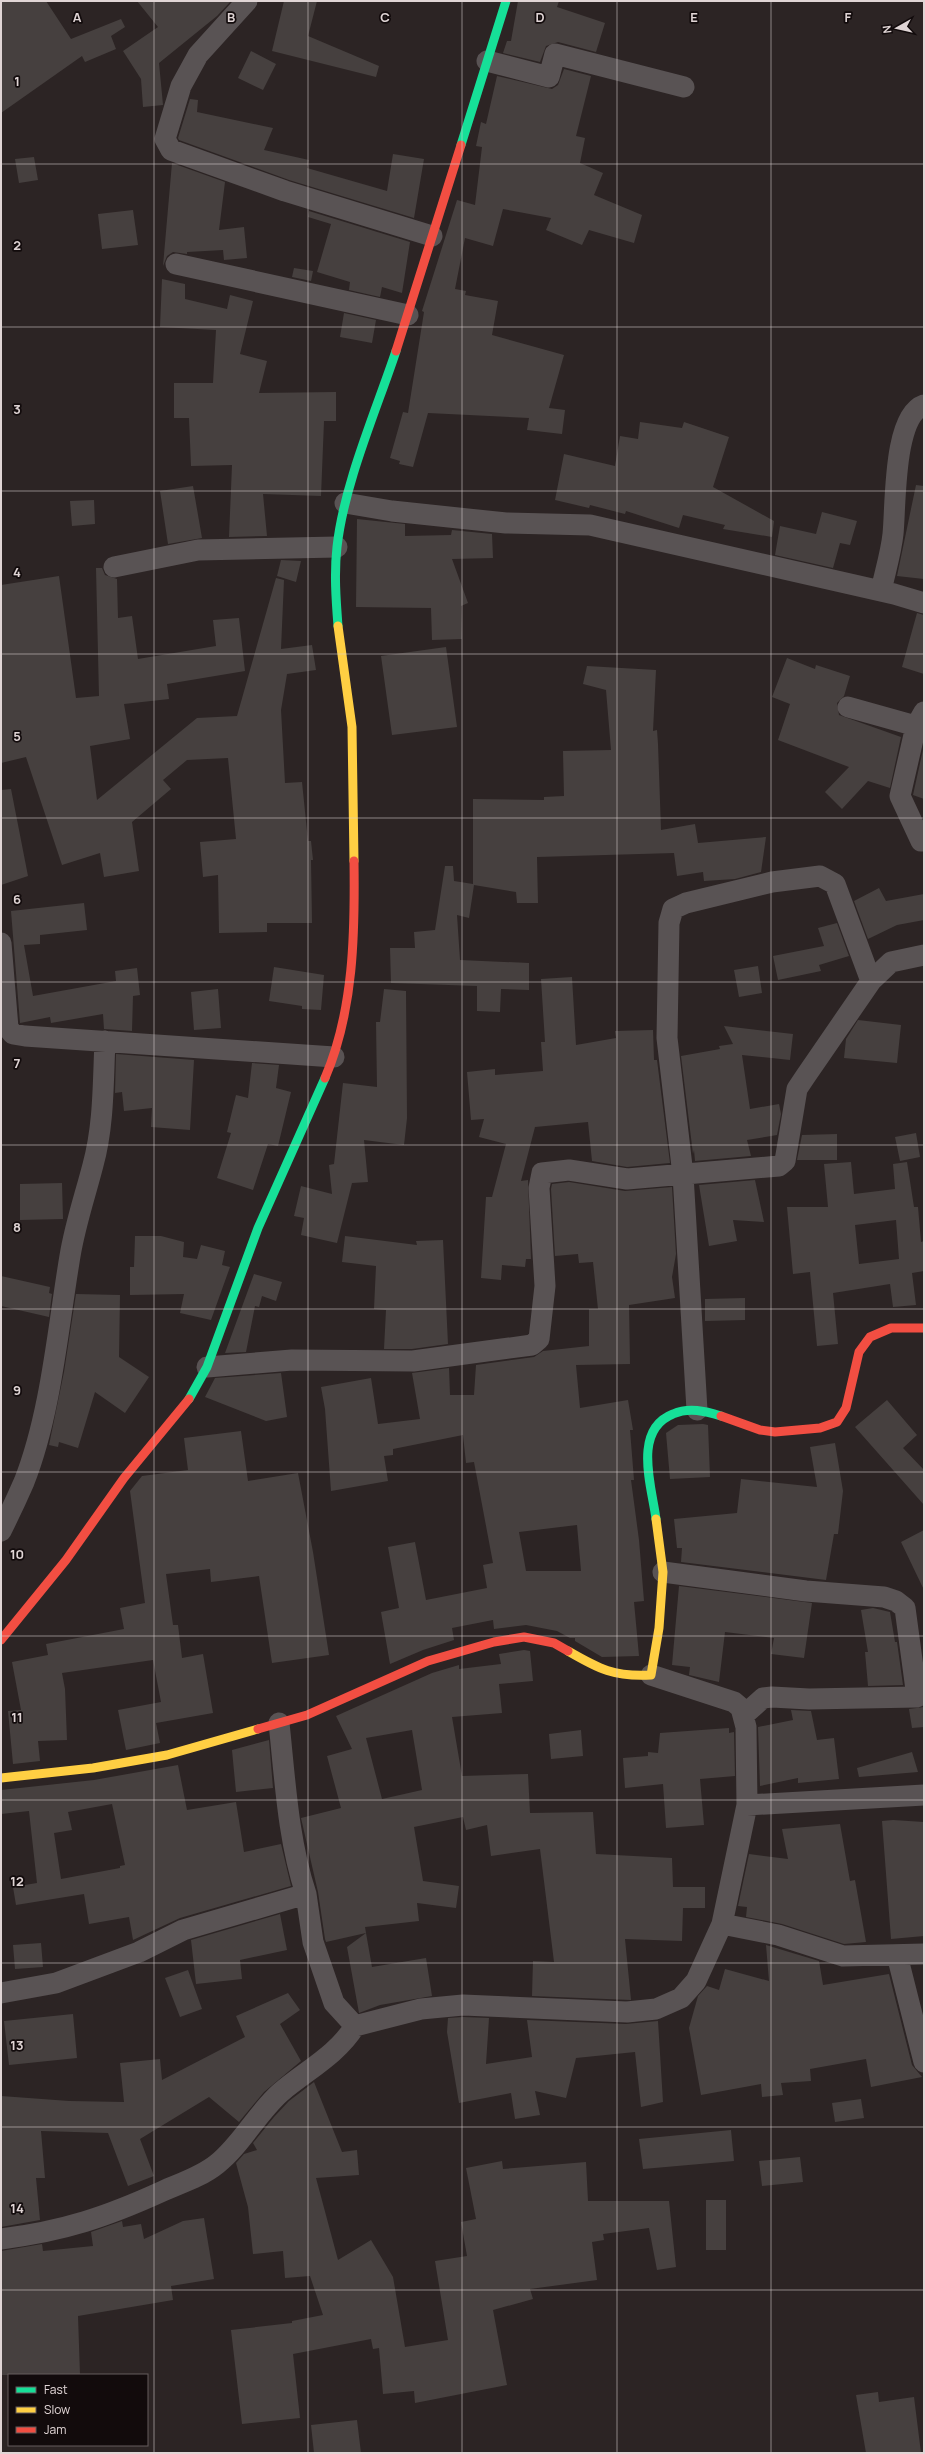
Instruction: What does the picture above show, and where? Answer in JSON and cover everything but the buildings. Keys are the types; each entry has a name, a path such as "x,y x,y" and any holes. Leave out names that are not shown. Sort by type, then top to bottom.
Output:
{"main road":[{"path":"1,1640 66,1560 124,1478 184,1407 207,1367 258,1228 334,1057 349,986 355,917 352,727 339,639 335,591 338,547 345,503 408,315 506,1"},
{"path":"1,1778 93,1768 167,1755 307,1715 428,1662 494,1642 524,1637 554,1643 600,1670 634,1676 652,1676 659,1628 663,1572 647,1453 649,1436 657,1422 680,1410 697,1410 760,1430 792,1431 825,1428 839,1420 848,1407 855,1357 864,1342 875,1332 889,1326 905,1325 924,1328"}],"street":[{"path":"247,1 198,55 182,86 168,123 165,139 171,150 285,191 432,236"},
{"path":"487,61 549,76 555,54 684,87"},
{"path":"176,264 408,315"},
{"path":"881,590 893,534 900,443 912,411 924,405"},
{"path":"345,503 392,511 506,523 590,525 881,590 924,603"},
{"path":"114,567 198,550 338,547"},
{"path":"848,707 920,719 900,796 921,841 924,841"},
{"path":"697,1410 683,1175 668,1038 669,923 673,909 686,903 772,882 820,876 835,884 871,981"},
{"path":"1,943 8,1028 13,1034 334,1057"},
{"path":"207,1367 292,1360 414,1361 532,1344 539,1339 545,1286 539,1188 542,1173 569,1170 627,1179 770,1168 779,1166 785,1161 797,1089 871,981 891,962 924,955"},
{"path":"1,1531 24,1481 38,1433 63,1307 70,1256 80,1208 94,1165 101,1127 105,1041"},
{"path":"663,1572 806,1591 884,1597 896,1601 905,1608 917,1697 808,1699 772,1697 763,1698 744,1715"},
{"path":"1,2239 42,2234 84,2223 202,2174 229,2154 259,2114 281,2092 345,2043 355,2026 442,2006 464,2005 627,2012 656,2008 681,1998 696,1981 722,1924 747,1805 744,1715 741,1708 734,1702 652,1676"},
{"path":"279,1723 287,1799 301,1878 306,1894 313,1942 334,2003 355,2026"},
{"path":"747,1805 924,1795"},
{"path":"1,1993 56,1983 139,1952 183,1930 306,1894"},
{"path":"722,1924 778,1936 833,1954 924,1954"},
{"path":"897,1955 924,2062"}],"traffic: fast":[{"path":"461,145 506,1"},
{"path":"338,626 336,596 337,547 346,498 353,473 396,351"},
{"path":"189,1399 207,1367 258,1228 325,1078"},
{"path":"656,1519 648,1460 652,1433 660,1422 679,1412 697,1410 721,1416"}],"traffic: slow":[{"path":"338,626 352,727 354,861"},
{"path":"568,1651 589,1663 617,1673 627,1675 651,1675 659,1628 663,1572 656,1519"},
{"path":"1,1778 93,1768 167,1755 258,1729"}],"traffic: jam":[{"path":"396,351 461,145"},
{"path":"325,1078 335,1052 342,1026 351,971 354,915 354,861"},
{"path":"721,1416 760,1430 775,1432 820,1428 837,1422 846,1408 859,1352 870,1337 891,1328 924,1328"},
{"path":"1,1640 66,1560 124,1478 189,1399"},
{"path":"258,1729 307,1715 428,1661 494,1642 524,1637 554,1643 568,1651"}]}
